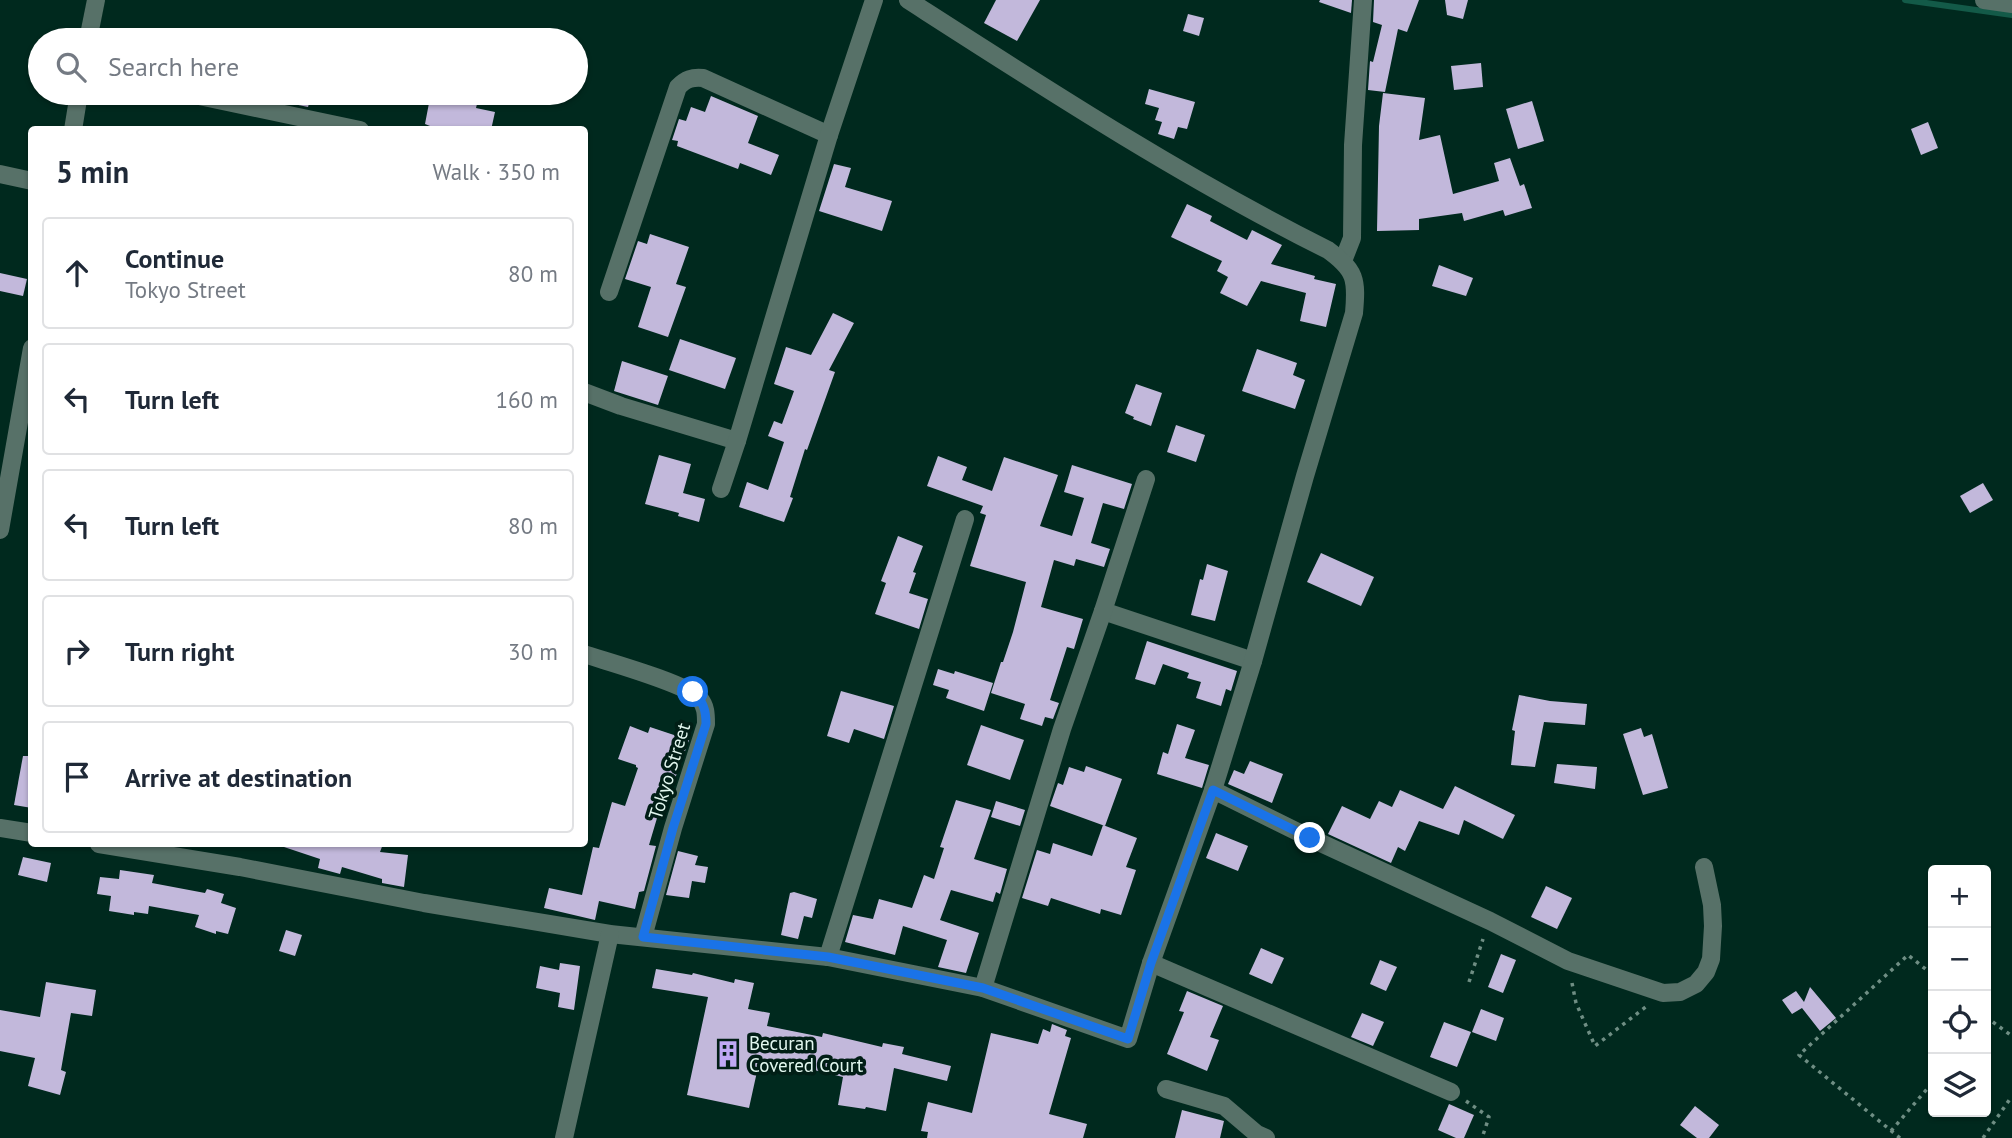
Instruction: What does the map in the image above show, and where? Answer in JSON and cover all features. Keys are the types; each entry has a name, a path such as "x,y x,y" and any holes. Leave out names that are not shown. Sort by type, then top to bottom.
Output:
{"street":[{"path":"90,28 96,0"},
{"path":"721,489 829,135 874,0"},
{"path":"117,847 610,934 828,957 983,988 1128,1039 1151,963 1213,790 1253,661 1354,313 1356,289 1353,275 1343,261 1328,250 1219,193 1070,104 908,0"},
{"path":"1343,261 1352,237 1353,145 1363,0"},
{"path":"1984,0 2012,4"},
{"path":"609,292 678,87 685,80 703,78 829,135"},
{"path":"74,126 77,105"},
{"path":"242,105 341,126"},
{"path":"0,174 28,180"},
{"path":"0,530 28,371"},
{"path":"588,393 621,406 737,441"},
{"path":"983,988 1062,729 1146,479"},
{"path":"828,957 965,519"},
{"path":"1103,611 1253,661"},
{"name":"Tokyo Street","path":"588,655 693,692 706,710 706,724 673,828 643,937"},
{"path":"1213,790 1490,921 1568,961 1663,993 1680,992 1696,984 1706,972 1711,959 1712,905 1704,867"},
{"path":"0,828 28,832"},
{"path":"564,1138 610,934"},
{"path":"1151,963 1451,1092"},
{"path":"1166,1089 1224,1106 1257,1134 1266,1138"}],"path":[{"path":"1469,982 1490,921"},
{"path":"1900,1138 1800,1055 1908,954 1928,971"},
{"path":"1568,961 1576,1003 1595,1046 1663,993"},
{"path":"1991,1022 2012,1036"},
{"path":"1891,1131 1928,1088"},
{"path":"1451,1092 1489,1117 1482,1138"},
{"path":"1983,1138 2012,1096"}],"building":[{"path":"996,0 1040,0 1017,41 984,23"},
{"path":"1352,0 1351,13 1319,2"},
{"path":"1374,0 1419,0 1407,32 1398,29 1385,92 1368,90 1370,61 1373,62 1382,25 1373,22"},
{"path":"1445,0 1468,0 1463,19 1447,15"},
{"path":"1188,14 1204,18 1199,36 1183,31"},
{"path":"1481,63 1483,87 1454,90 1451,66"},
{"path":"1149,89 1195,102 1187,129 1178,127 1174,139 1158,134 1162,122 1155,120 1159,108 1145,104"},
{"path":"1383,93 1425,98 1419,140 1440,135 1453,194 1499,181 1494,163 1510,158 1520,186 1524,184 1532,208 1505,216 1503,210 1464,221 1462,213 1419,219 1419,230 1377,231 1379,126"},
{"path":"711,96 758,116 748,143 779,155 771,175 740,163 738,169 677,146 678,141 672,140 679,119 686,121 691,107 705,112"},
{"path":"1532,101 1544,141 1518,149 1506,109"},
{"path":"429,105 477,105 476,108 495,112 492,126 425,124"},
{"path":"1928,122 1938,148 1921,155 1911,129"},
{"path":"834,164 851,168 845,187 892,201 882,231 819,211"},
{"path":"1187,204 1212,216 1210,221 1247,240 1252,230 1282,245 1271,264 1336,284 1326,327 1300,321 1306,293 1261,281 1247,306 1220,293 1228,277 1217,271 1222,261 1171,237"},
{"path":"650,234 689,247 676,284 686,287 668,337 638,327 651,287 625,279 638,241 647,244"},
{"path":"1439,265 1473,278 1466,296 1432,286"},
{"path":"0,273 27,279 23,296 0,291"},
{"path":"833,313 854,323 829,370 835,372 807,450 805,449 784,522 739,507 747,482 768,490 784,442 768,436 774,421 782,424 794,391 774,384 786,347 811,355"},
{"path":"680,339 736,358 725,389 669,370"},
{"path":"1257,349 1297,363 1293,375 1305,380 1295,409 1242,391"},
{"path":"622,361 668,376 658,405 614,391"},
{"path":"1136,384 1162,393 1151,426 1125,413"},
{"path":"1176,425 1205,435 1196,462 1167,452"},
{"path":"659,455 691,464 683,493 705,499 699,522 678,516 679,513 645,504"},
{"path":"938,456 967,467 962,480 992,491 1004,457 1058,475 1040,526 1072,536 1084,498 1064,492 1072,465 1132,484 1124,509 1103,503 1091,543 1110,549 1104,567 1076,559 1074,566 1054,560 1041,607 1083,619 1074,649 1067,647 1050,700 1059,703 1053,719 1045,717 1042,726 1020,719 1025,704 991,693 1013,632 1026,582 970,566 986,515 980,513 983,506 927,486"},
{"path":"1983,483 1993,500 1970,513 1960,496"},
{"path":"898,536 923,546 913,572 916,573 909,593 928,599 919,629 875,614 886,583 881,581"},
{"path":"1321,553 1374,577 1361,606 1307,582"},
{"path":"1207,564 1228,571 1215,621 1191,615 1200,579 1203,580"},
{"path":"1147,641 1237,671 1231,691 1226,689 1221,706 1196,698 1201,682 1187,678 1189,673 1163,664 1155,685 1135,679"},
{"path":"938,669 954,674 955,671 993,683 984,711 946,698 949,690 933,685"},
{"path":"841,691 894,706 884,739 854,729 849,743 827,736"},
{"path":"1519,695 1587,704 1585,725 1544,722 1535,767 1511,765 1515,731 1512,730"},
{"path":"1177,724 1195,730 1185,758 1209,765 1202,788 1157,774 1163,752 1168,754"},
{"path":"981,725 1024,740 1010,780 967,765"},
{"path":"630,726 648,733 650,727 689,740 664,809 660,808 649,845 656,846 644,891 639,892 635,909 599,901 595,920 544,908 549,888 582,895 593,847 599,848 612,802 625,806 638,768 618,759"},
{"path":"1641,728 1644,737 1652,734 1668,788 1643,795 1623,734"},
{"path":"23,756 28,756 28,807 14,805"},
{"path":"1250,761 1283,774 1272,803 1228,784 1234,770 1244,774"},
{"path":"1557,764 1597,767 1595,789 1554,783"},
{"path":"1086,766 1122,779 1105,826 1050,806 1058,783 1063,785 1069,767 1084,772"},
{"path":"1455,786 1515,815 1503,839 1464,820 1459,835 1419,821 1405,851 1398,847 1391,863 1328,834 1342,806 1370,819 1379,801 1392,807 1400,790 1443,809"},
{"path":"956,800 991,810 974,859 1007,869 1000,894 996,892 993,902 951,890 940,920 979,933 966,973 938,967 947,940 903,926 895,955 845,942 853,915 873,919 879,899 912,908 924,875 934,879 944,848 940,847"},
{"path":"996,801 1025,810 1020,826 991,817"},
{"path":"1103,825 1137,838 1126,867 1136,870 1121,915 1101,909 1100,914 1051,898 1048,906 1022,898 1037,850 1050,854 1053,843 1092,856"},
{"path":"1216,833 1248,846 1238,871 1206,858"},
{"path":"284,847 382,847 380,852 408,855 404,887 382,883 382,879 342,867 340,874 318,868 320,859"},
{"path":"678,851 698,856 695,865 708,867 705,883 692,881 689,898 666,895"},
{"path":"23,857 51,863 47,882 18,875"},
{"path":"120,870 154,875 152,883 205,893 207,889 224,894 221,903 236,908 228,934 216,931 216,934 195,927 199,915 149,906 148,914 109,911 111,896 97,894 100,877 119,879"},
{"path":"1546,886 1572,898 1557,929 1531,917"},
{"path":"790,893 817,899 812,918 804,916 798,939 781,935"},
{"path":"286,930 302,935 295,956 279,951"},
{"path":"1261,948 1284,958 1272,984 1249,974"},
{"path":"1501,954 1516,960 1503,993 1488,987"},
{"path":"1380,960 1397,967 1386,991 1370,984"},
{"path":"560,963 580,966 574,1010 558,1007 560,993 536,988 540,966 559,970"},
{"path":"656,969 693,973 734,983 735,979 754,983 748,1009 770,1013 767,1026 822,1037 823,1033 882,1047 883,1043 904,1047 902,1054 951,1066 947,1081 894,1068 886,1111 865,1109 838,1105 843,1077 760,1058 749,1108 687,1095 708,997 652,988"},
{"path":"46,982 96,990 92,1016 71,1013 61,1070 66,1072 60,1095 28,1086 35,1058 0,1051 0,1010 40,1017"},
{"path":"1810,987 1836,1018 1820,1031 1802,1008 1792,1014 1782,1000 1796,991 1804,1002"},
{"path":"1187,991 1223,1006 1210,1037 1219,1040 1207,1071 1167,1054 1184,1012 1179,1011"},
{"path":"1481,1009 1504,1018 1496,1041 1472,1032"},
{"path":"1362,1013 1384,1022 1373,1046 1351,1037"},
{"path":"1444,1022 1471,1032 1457,1067 1430,1057"},
{"path":"1052,1024 1067,1030 1065,1036 1071,1038 1049,1114 1087,1124 1083,1138 927,1138 928,1132 921,1131 928,1102 972,1113 991,1033 1038,1044 1043,1029 1050,1032"},
{"path":"1449,1104 1474,1115 1464,1138 1456,1138 1438,1130"},
{"path":"1695,1106 1719,1125 1709,1138 1697,1138 1680,1125"},
{"path":"1182,1110 1224,1121 1220,1138 1175,1138"}],"waterway":[{"path":"1905,0 2012,15"}],"place":[{"name":"Becuran Covered Court","path":"728,1054"}],"route":[{"path":"693,692 706,710 706,724 673,828 643,937 828,957 983,988 1128,1039 1151,963 1213,790 1310,838"}]}
